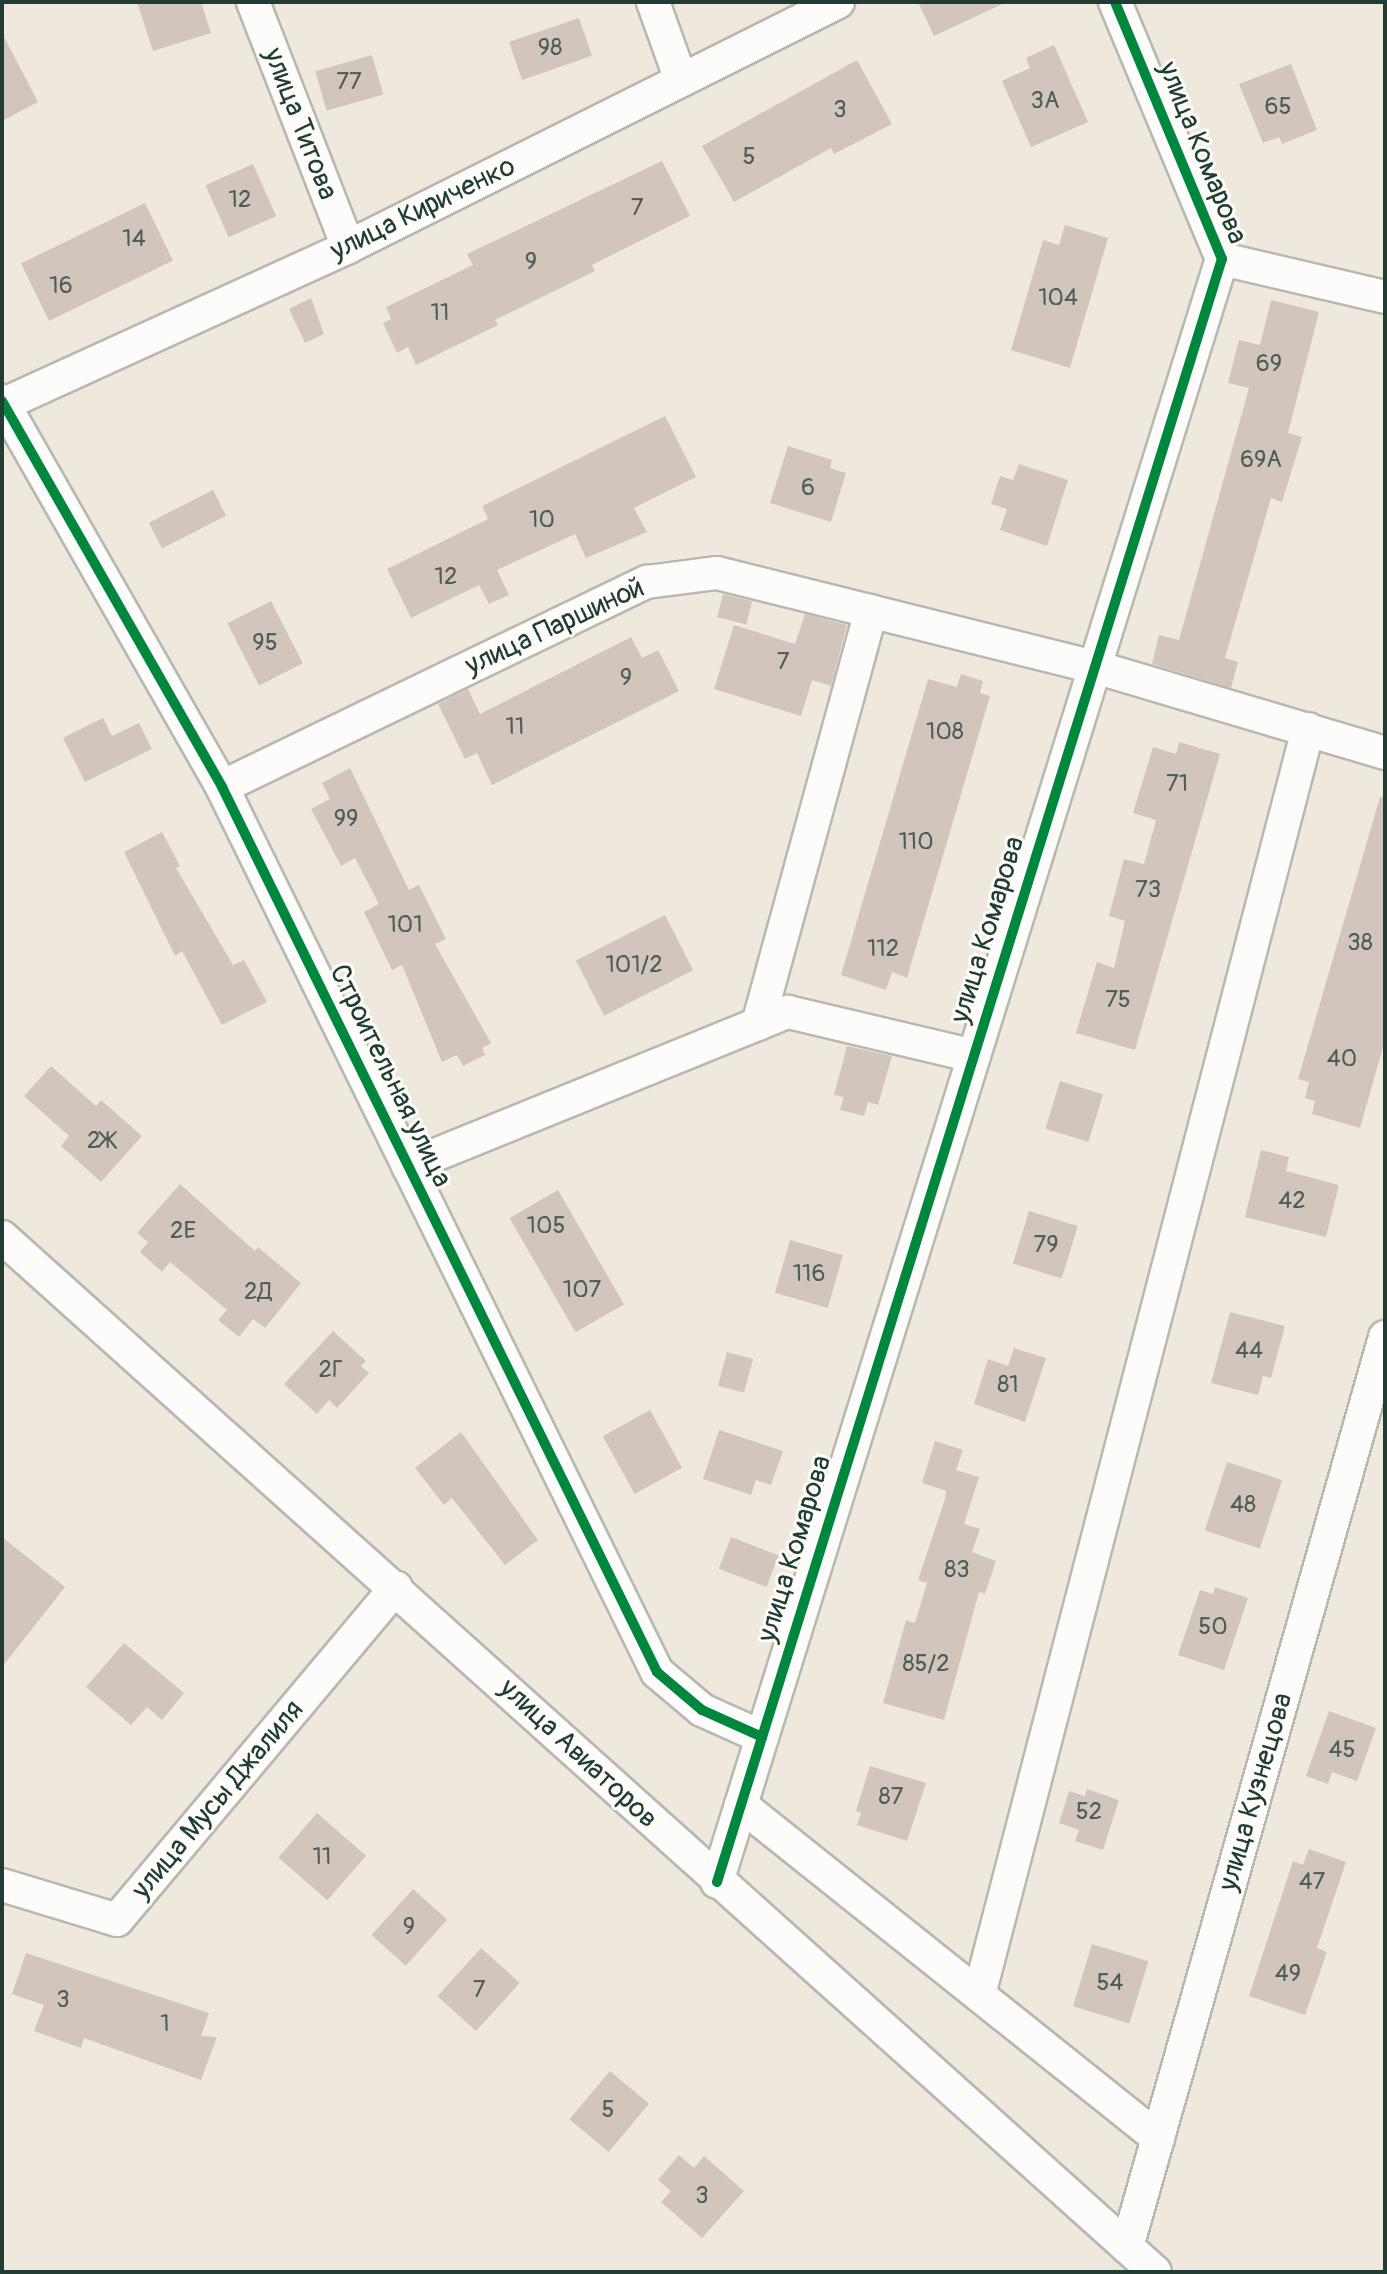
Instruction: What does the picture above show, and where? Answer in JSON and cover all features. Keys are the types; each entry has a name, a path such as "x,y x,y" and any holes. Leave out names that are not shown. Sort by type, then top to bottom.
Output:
{"street":[{"name":"улица Титова","path":"253,2 348,247"},
{"path":"653,2 681,80"},
{"name":"улица Кириченко","path":"2,403 348,247 838,2"},
{"name":"улица Комарова","path":"717,1882 1222,259 1115,2"},
{"path":"1222,259 1385,297"},
{"name":"Строительная улица","path":"2,403 222,787 657,1672 702,1710 762,1737"},
{"name":"улица Паршиной","path":"222,787 647,582 717,573 1095,667 1385,753"},
{"path":"758,1024 871,611"},
{"path":"979,1995 1308,729"},
{"name":"Строительная улица","path":"408,1166 788,1012 974,1056"},
{"name":"улица Авиаторов","path":"2,1237 396,1587 717,1882 1155,2272"},
{"name":"улица Кузнецова","path":"1127,2247 1385,1337"},
{"name":"улица Мусы Джалиля","path":"2,1885 117,1920 396,1587"},
{"path":"741,1805 1158,2138"}],"building":[{"path":"137,2 201,2 211,33 153,51"},
{"path":"918,2 1007,2 934,36"},
{"path":"579,18 592,56 522,80 509,42"},
{"path":"2,33 38,102 2,121"},
{"path":"1054,45 1088,122 1031,147 1002,81 1030,68 1026,58"},
{"path":"372,55 383,94 327,111 315,71"},
{"path":"857,60 892,124 834,154 831,148 734,202 702,146"},
{"path":"1291,64 1317,130 1282,144 1279,137 1263,143 1239,84"},
{"path":"662,161 690,216 592,265 595,271 495,320 498,325 416,365 408,347 397,353 383,323 391,319 386,307 473,265 467,254"},
{"path":"253,164 276,216 229,237 205,185"},
{"path":"145,203 173,261 49,321 21,263"},
{"path":"1065,225 1108,238 1070,368 1011,350 1043,240 1059,245"},
{"path":"311,298 324,334 305,343 289,309"},
{"path":"1271,300 1319,312 1288,433 1302,437 1282,502 1271,498 1225,658 1238,662 1231,688 1152,664 1159,635 1179,640 1249,388 1228,383 1239,340 1260,345"},
{"path":"665,416 696,477 634,508 647,532 586,558 575,534 497,570 509,595 489,604 479,585 411,618 387,569 488,519 482,506"},
{"path":"788,446 832,460 830,468 846,473 831,522 770,503"},
{"path":"1019,464 1068,480 1047,546 1000,530 1007,509 991,504 1000,476 1013,480"},
{"path":"213,490 226,516 162,549 149,523"},
{"path":"723,594 752,601 746,625 717,617"},
{"path":"271,601 303,663 259,686 227,623"},
{"path":"805,614 847,625 831,686 812,680 801,716 714,689 734,625 795,644"},
{"path":"631,637 642,658 658,650 679,691 492,785 477,753 465,759 438,704 468,689 480,714"},
{"path":"961,674 983,681 980,693 990,696 907,978 892,972 886,990 841,975 928,679 957,687"},
{"path":"103,718 112,736 139,723 152,749 85,782 63,738"},
{"path":"1179,742 1220,754 1135,1050 1076,1033 1097,962 1114,968 1125,921 1109,916 1124,859 1144,864 1156,820 1133,813 1153,747 1176,754"},
{"path":"350,768 409,890 419,885 446,939 435,944 491,1043 482,1048 485,1055 463,1066 457,1055 442,1062 402,965 392,970 364,912 379,904 355,858 341,866 311,809 330,799 322,783"},
{"path":"1380,797 1385,798 1385,1040 1360,1128 1312,1114 1315,1101 1305,1098 1309,1082 1298,1079"},
{"path":"162,832 180,866 176,868 233,965 244,960 267,1002 222,1025 182,951 175,956 124,852"},
{"path":"665,915 693,970 604,1016 576,960"},
{"path":"847,1046 892,1056 878,1105 868,1102 864,1116 840,1110 844,1097 834,1095"},
{"path":"51,1066 96,1106 101,1100 142,1136 101,1182 61,1146 69,1136 24,1096"},
{"path":"1060,1081 1103,1094 1088,1142 1045,1129"},
{"path":"1261,1150 1289,1157 1286,1171 1339,1185 1326,1237 1245,1217"},
{"path":"180,1184 255,1251 258,1247 301,1283 265,1328 253,1319 239,1337 218,1320 227,1310 170,1262 162,1272 140,1252 148,1242 137,1233"},
{"path":"558,1190 624,1304 576,1332 510,1218"},
{"path":"1029,1211 1078,1226 1062,1279 1013,1264"},
{"path":"790,1240 843,1255 828,1308 775,1293"},
{"path":"1230,1312 1285,1326 1271,1378 1263,1376 1258,1395 1211,1383"},
{"path":"333,1331 366,1361 361,1366 369,1373 337,1408 329,1400 317,1414 284,1384"},
{"path":"1014,1348 1046,1358 1025,1422 974,1404 988,1359 1008,1366"},
{"path":"727,1352 753,1359 744,1393 718,1386"},
{"path":"650,1410 682,1468 635,1494 603,1436"},
{"path":"719,1430 783,1451 771,1485 756,1480 751,1495 703,1479"},
{"path":"461,1432 538,1540 505,1565 452,1498 444,1505 415,1468"},
{"path":"935,1441 963,1450 956,1470 979,1477 964,1524 980,1529 972,1552 996,1561 985,1594 979,1592 944,1720 883,1703 906,1620 915,1623 927,1583 918,1580 945,1499 946,1491 922,1483"},
{"path":"1227,1462 1282,1480 1260,1548 1205,1530"},
{"path":"2,1537 65,1587 2,1667"},
{"path":"731,1537 779,1555 766,1587 719,1569"},
{"path":"1215,1587 1248,1598 1224,1670 1178,1655 1200,1590 1213,1594"},
{"path":"124,1643 184,1693 162,1720 147,1707 131,1725 86,1687"},
{"path":"1329,1711 1376,1728 1357,1781 1332,1772 1328,1784 1306,1776"},
{"path":"870,1766 926,1783 907,1841 857,1825 861,1813 856,1811"},
{"path":"1087,1789 1119,1800 1103,1850 1075,1841 1079,1830 1059,1823 1069,1791 1085,1796"},
{"path":"317,1813 366,1856 327,1900 278,1858"},
{"path":"1309,1849 1346,1862 1317,1948 1327,1952 1305,2015 1249,1996 1293,1861 1303,1865"},
{"path":"413,1889 447,1920 406,1966 372,1935"},
{"path":"1092,1944 1148,1961 1129,2023 1073,2006"},
{"path":"481,1948 520,1983 476,2031 438,1996"},
{"path":"26,1953 209,2013 201,2036 217,2037 201,2080 84,2038 81,2048 34,2031 44,2005 12,1994"},
{"path":"610,2071 649,2104 609,2152 570,2119"},
{"path":"679,2155 694,2168 704,2156 744,2191 702,2238 661,2202 671,2191 658,2180"}],"cycle path":[{"path":"717,1882 1222,259 1115,2"},
{"path":"2,401 222,787 657,1672 702,1710 762,1737"}]}
